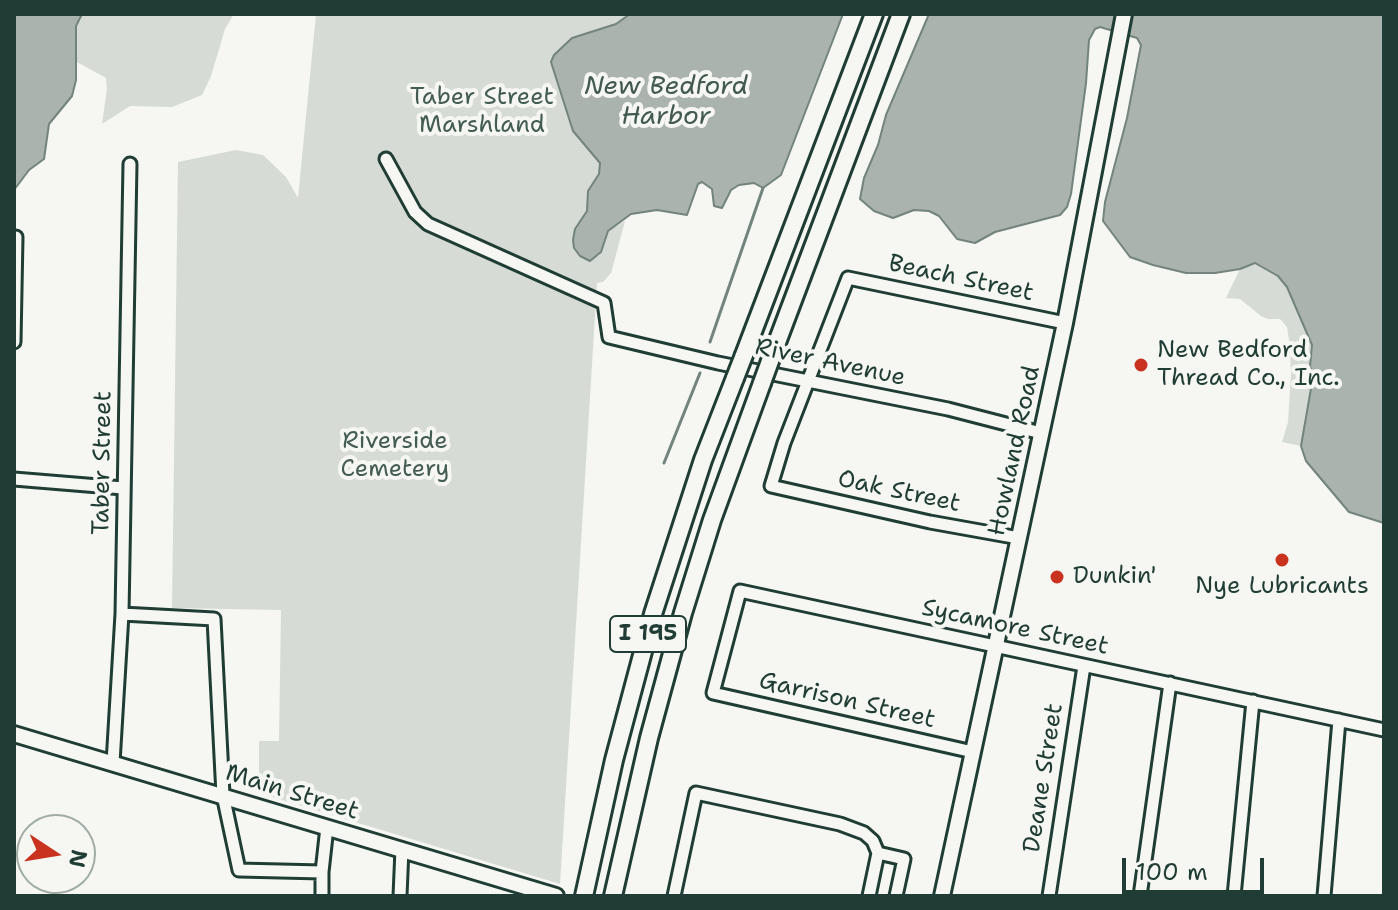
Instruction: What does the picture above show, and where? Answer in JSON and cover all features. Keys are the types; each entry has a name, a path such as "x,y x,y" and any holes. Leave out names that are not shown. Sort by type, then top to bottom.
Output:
{"highway":[{"name":"I 195","path":"584,896 611,773 653,614 703,460 874,14"},
{"name":"I 195","path":"613,896 642,763 712,520 901,14"}],"main road":[{"name":"Howland Road","path":"942,896 1065,323 1124,14"},
{"name":"Main Street","path":"14,734 556,896"}],"street":[{"name":"River Avenue","path":"386,159 415,212 428,224 604,303 609,337 948,409 1041,433"},
{"name":"Taber Street","path":"113,763 122,614 130,164"},
{"path":"14,342 16,237"},
{"name":"Beach Street","path":"810,382 848,278 1065,323"},
{"name":"Oak Street","path":"810,382 784,443 771,486 930,522 1019,538"},
{"path":"14,479 123,488"},
{"name":"Sycamore Street","path":"713,693 740,591 1384,730"},
{"path":"122,614 214,619 223,795 239,870 322,872"},
{"name":"Deane Street","path":"1049,896 1084,666"},
{"path":"1140,896 1170,683"},
{"name":"Garrison Street","path":"713,693 973,752"},
{"path":"1234,896 1253,701"},
{"path":"1324,896 1339,720"},
{"path":"674,896 696,793 846,825 867,835 878,853 869,896"},
{"path":"322,896 327,827"},
{"path":"400,896 402,849"},
{"path":"878,853 904,859 896,896"}],"green space":[{"path":"82,14 234,14 225,29 202,95 172,107 130,106 102,124 106,78 77,62 76,26"},
{"name":"Riverside Cemetery","path":"316,14 630,14 613,26 595,30 599,174 588,191 587,211 575,229 599,256 608,231 625,221 611,273 603,282 597,283 560,884 259,793 259,741 279,741 281,610 172,608 178,162 236,150 263,155 286,177 298,198"},
{"path":"1250,264 1261,265 1278,276 1287,287 1311,338 1310,366 1313,377 1301,446 1282,442 1288,422 1291,374 1287,327 1280,319 1261,316 1240,299 1226,298 1240,269"}],"water":[{"path":"14,14 82,14 76,26 76,80 72,96 49,124 44,159 29,170 14,190"},
{"name":"New Bedford Harbor","path":"630,14 843,14 781,175 763,188 754,183 739,185 731,190 722,208 714,206 712,189 702,182 698,184 687,215 657,210 631,214 608,231 601,252 590,261 580,256 573,240 575,229 587,211 588,191 599,174 600,163 573,131 551,62 572,38 616,24"},
{"path":"929,14 1384,14 1384,523 1349,512 1306,461 1301,446 1313,377 1310,366 1312,345 1287,287 1278,276 1255,263 1215,273 1186,273 1153,265 1130,257 1103,221 1141,45 1137,38 1100,27 1095,29 1089,40 1071,194 1067,207 1060,215 995,232 975,243 957,239 939,216 929,211 914,210 893,218 874,211 860,199 886,115"}],"waterway":[{"path":"710,342 763,188"},
{"path":"664,463 700,373"}],"place":[{"name":"New Bedford Thread Co., Inc.","path":"1141,365"},
{"name":"Nye Lubricants","path":"1282,560"},
{"name":"Dunkin'","path":"1057,577"}],"park label":[{"name":"Taber Street Marshland","path":"482,112"}]}
